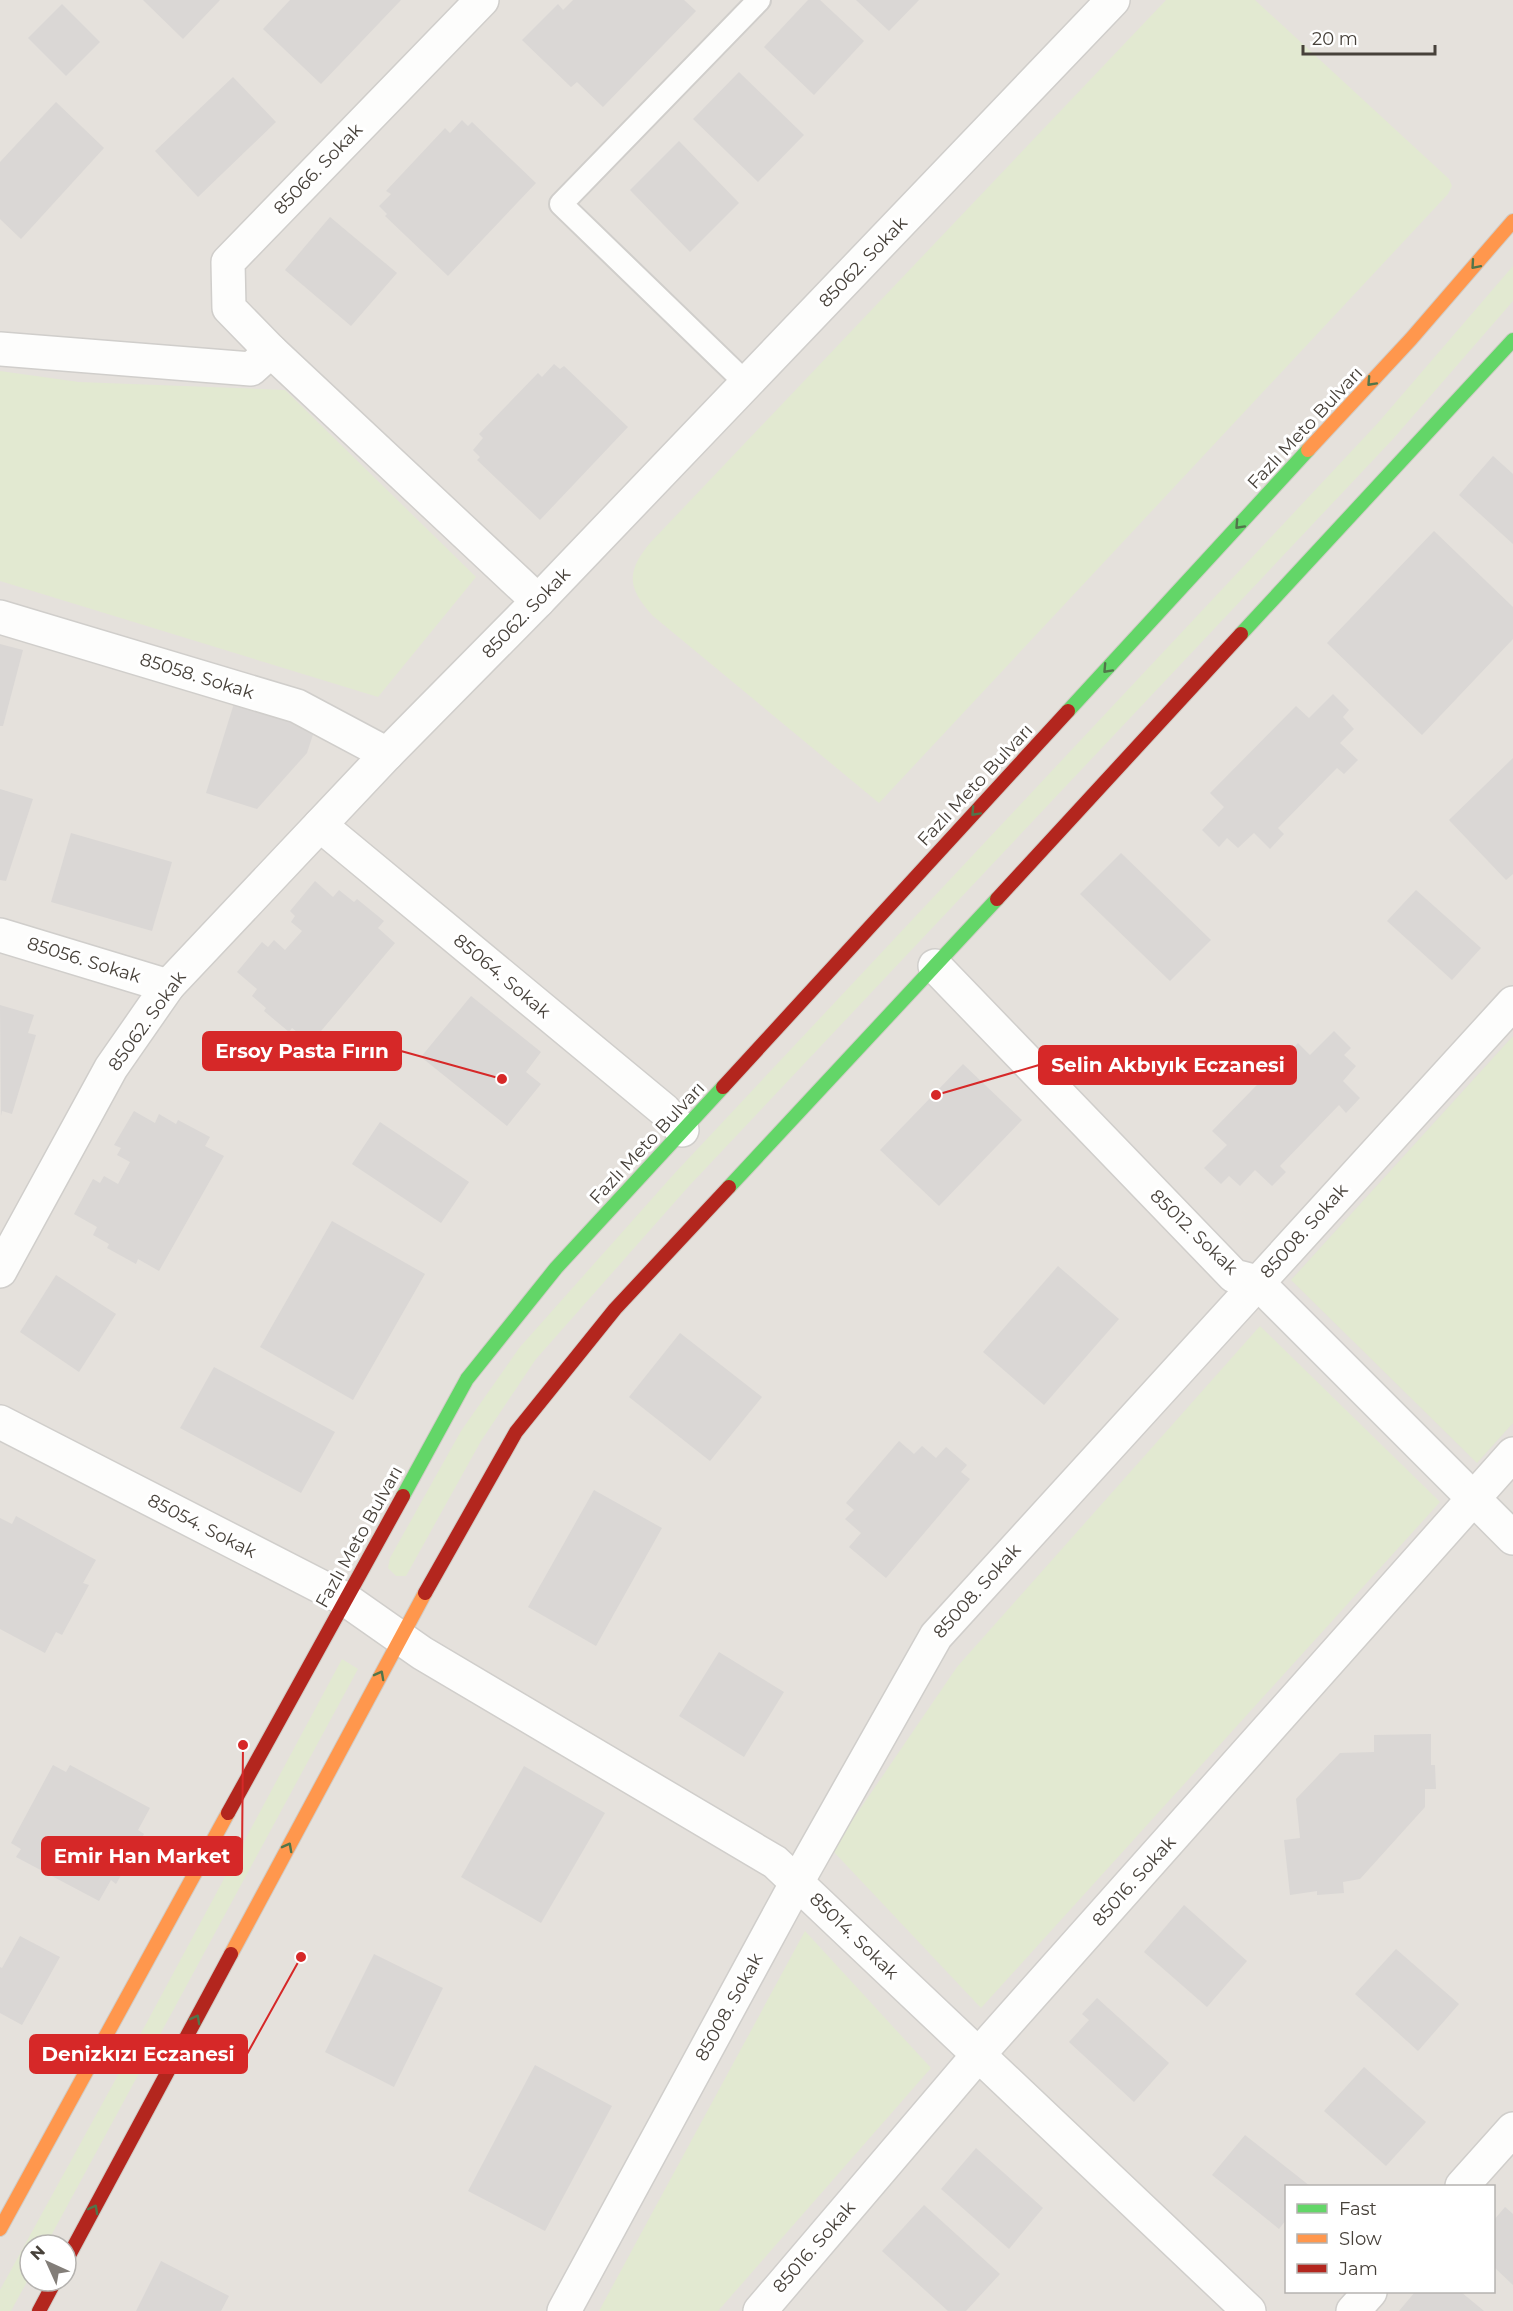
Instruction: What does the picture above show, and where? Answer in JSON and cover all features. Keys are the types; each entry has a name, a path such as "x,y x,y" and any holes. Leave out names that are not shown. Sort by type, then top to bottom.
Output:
{"main road":[{"name":"Fazlı Meto Bulvarı","path":"0,2229 467,1379 556,1269 1411,339 1513,221"},
{"path":"78,2238 399,1639 516,1432 615,1309 1513,340"},
{"path":"39,2311 49,2293"}],"street":[{"name":"85066. Sokak","path":"482,0 228,262 229,308 271,351 538,601"},
{"name":"85062. Sokak","path":"0,1271 111,1068 168,986 387,754 538,601 1113,0"},
{"path":"0,349 251,369 271,351"},
{"name":"85058. Sokak","path":"0,617 297,706 387,754"},
{"name":"85064. Sokak","path":"320,825 664,1110 682,1130"},
{"name":"85056. Sokak","path":"0,934 168,986"},
{"name":"85012. Sokak","path":"935,966 1234,1276 1257,1282 1513,1539"},
{"name":"85008. Sokak","path":"564,2311 797,1882 936,1636 1513,1003"},
{"name":"85054. Sokak","path":"0,1422 345,1599 399,1639"},
{"name":"85016. Sokak","path":"759,2311 979,2054 1513,1454"},
{"name":"85014. Sokak","path":"399,1639 775,1862 1249,2311"},
{"path":"1464,2185 1513,2129"},
{"path":"1353,2311 1369,2293"}],"lane":[{"path":"746,384 561,204 759,0"}],"shaded area":[{"path":"0,0 1513,0 1513,2311 0,2311"}],"green space":[{"path":"1166,0 1255,0 1449,179 1452,186 1448,194 879,803 653,616 644,606 634,588 634,571 642,553 650,543"},
{"path":"1513,266 1513,301 1393,439 689,1186 536,1359 481,1441 406,1576 396,1576 388,1568 390,1558 461,1431 520,1347 674,1174 1377,424"},
{"path":"0,371 79,382 285,390 476,577 378,697 0,581"},
{"path":"1513,1036 1513,1423 1477,1463 1291,1280"},
{"path":"1260,1326 1440,1502 981,2008 832,1850 957,1667"},
{"path":"342,1659 358,1669 52,2233 31,2233"},
{"path":"805,1931 931,2068 718,2311 599,2311"},
{"path":"18,2257 18,2293 21,2293 11,2311 0,2311 0,2290"}],"building":[{"path":"143,0 220,0 183,39"},
{"path":"290,0 401,0 321,84 263,29"},
{"path":"573,0 684,0 696,11 603,107 577,82 571,87 522,40 558,4 563,10"},
{"path":"808,0 820,0 864,41 814,95 764,47"},
{"path":"856,0 919,0 889,31"},
{"path":"62,4 100,42 66,76 28,38"},
{"path":"739,72 804,135 758,182 693,119"},
{"path":"233,77 276,122 198,197 155,151"},
{"path":"56,102 104,148 21,239 0,219 0,162"},
{"path":"462,120 468,126 472,122 536,183 448,276 385,216 387,214 379,206 391,194 386,191 445,128 450,133"},
{"path":"679,141 739,203 690,252 630,190"},
{"path":"330,217 397,273 351,326 285,270"},
{"path":"554,364 560,369 564,366 628,427 540,520 477,460 480,457 473,450 483,438 479,434 538,373 542,377"},
{"path":"1493,456 1513,474 1513,544 1459,495"},
{"path":"1434,531 1513,607 1513,639 1422,735 1327,643"},
{"path":"0,644 23,650 3,726 0,726"},
{"path":"1333,694 1349,710 1343,717 1354,729 1340,743 1358,760 1344,774 1337,768 1278,828 1284,834 1270,849 1254,833 1238,848 1227,838 1219,847 1202,830 1224,807 1210,793 1296,706 1309,718"},
{"path":"236,697 317,722 307,753 257,809 206,793"},
{"path":"1513,758 1513,874 1506,880 1449,820"},
{"path":"0,789 33,799 6,881 0,880"},
{"path":"71,833 172,862 152,931 51,902"},
{"path":"1121,853 1211,940 1170,981 1080,894"},
{"path":"315,881 333,897 339,890 354,902 357,899 384,921 378,928 395,943 311,1043 292,1028 289,1032 264,1011 266,1008 252,996 257,989 237,972 262,942 268,947 274,940 285,950 302,931 291,922 295,916 290,911"},
{"path":"1416,890 1481,948 1452,980 1387,921"},
{"path":"471,996 541,1052 526,1072 541,1084 507,1126 421,1057"},
{"path":"0,1005 34,1015 28,1033 36,1035 12,1114 2,1111 1,1116"},
{"path":"1334,1031 1351,1048 1344,1055 1356,1066 1343,1081 1360,1098 1346,1113 1339,1105 1280,1166 1286,1172 1272,1186 1255,1170 1240,1186 1229,1176 1221,1184 1204,1168 1227,1145 1212,1131 1298,1043 1310,1055"},
{"path":"963,1064 1022,1120 939,1206 880,1150"},
{"path":"134,1111 155,1123 159,1114 176,1124 178,1120 210,1137 205,1146 224,1156 159,1271 138,1259 136,1264 107,1248 109,1244 93,1235 97,1227 74,1214 93,1179 100,1183 104,1176 118,1184 130,1162 117,1155 121,1148 114,1145"},
{"path":"380,1122 469,1182 441,1223 352,1164"},
{"path":"332,1221 425,1274 353,1400 260,1347"},
{"path":"1058,1266 1119,1319 1044,1405 983,1352"},
{"path":"56,1275 116,1314 79,1372 20,1332"},
{"path":"680,1333 762,1397 710,1461 629,1397"},
{"path":"214,1367 335,1432 301,1493 180,1428"},
{"path":"899,1441 914,1454 922,1446 936,1458 946,1447 967,1465 961,1472 970,1479 886,1578 849,1547 861,1533 845,1519 854,1510 846,1503"},
{"path":"594,1490 662,1528 596,1646 528,1607"},
{"path":"16,1516 96,1560 83,1583 89,1585 62,1635 56,1632 45,1653 0,1629 0,1518 12,1524"},
{"path":"719,1652 784,1692 744,1757 679,1716"},
{"path":"1431,1734 1431,1765 1435,1765 1436,1789 1425,1789 1425,1807 1360,1879 1343,1882 1344,1893 1317,1895 1317,1891 1290,1895 1284,1840 1300,1838 1296,1799 1340,1753 1374,1752 1374,1735"},
{"path":"53,1765 66,1772 70,1765 150,1808 138,1830 144,1834 116,1884 111,1880 99,1901 16,1857 21,1849 11,1843"},
{"path":"524,1766 605,1813 541,1923 461,1877"},
{"path":"1184,1905 1247,1961 1207,2007 1144,1952"},
{"path":"20,1936 60,1957 22,2025 0,2013 0,1967 2,1968"},
{"path":"1396,1949 1459,2004 1418,2051 1355,1994"},
{"path":"374,1954 443,1988 394,2087 325,2052"},
{"path":"1097,1998 1169,2063 1134,2102 1069,2042 1089,2020 1082,2014"},
{"path":"535,2065 612,2106 545,2231 468,2191"},
{"path":"1364,2067 1426,2122 1386,2166 1324,2111"},
{"path":"1245,2135 1309,2185 1285,2185 1285,2221 1279,2229 1212,2175"},
{"path":"976,2148 1043,2208 1009,2249 941,2189"},
{"path":"924,2205 1000,2274 966,2311 948,2311 882,2251"},
{"path":"1505,2207 1513,2214 1513,2285 1495,2268 1495,2219"},
{"path":"161,2261 229,2296 221,2311 136,2311"},
{"path":"1414,2293 1462,2293 1484,2311 1399,2311"}],"traffic: fast":[{"path":"1241,634 1513,340"},
{"path":"1068,711 1308,450"},
{"path":"729,1187 997,899"},
{"path":"403,1496 467,1379 556,1268 723,1087"}],"traffic: slow":[{"path":"1308,450 1411,339 1513,221"},
{"path":"231,1954 425,1593"},
{"path":"0,2229 228,1813"}],"traffic: jam":[{"path":"997,899 1241,634"},
{"path":"723,1087 1068,711"},
{"path":"425,1593 516,1432 615,1309 729,1187"},
{"path":"228,1813 403,1496"},
{"path":"78,2239 231,1954"},
{"path":"39,2311 49,2293"}],"place":[{"name":"Ersoy Pasta Fırın","path":"502,1079"},
{"name":"Selin Akbıyık Eczanesi","path":"936,1095"},
{"name":"Emir Han Market","path":"243,1745"},
{"name":"Denizkızı Eczanesi","path":"301,1957"}]}
